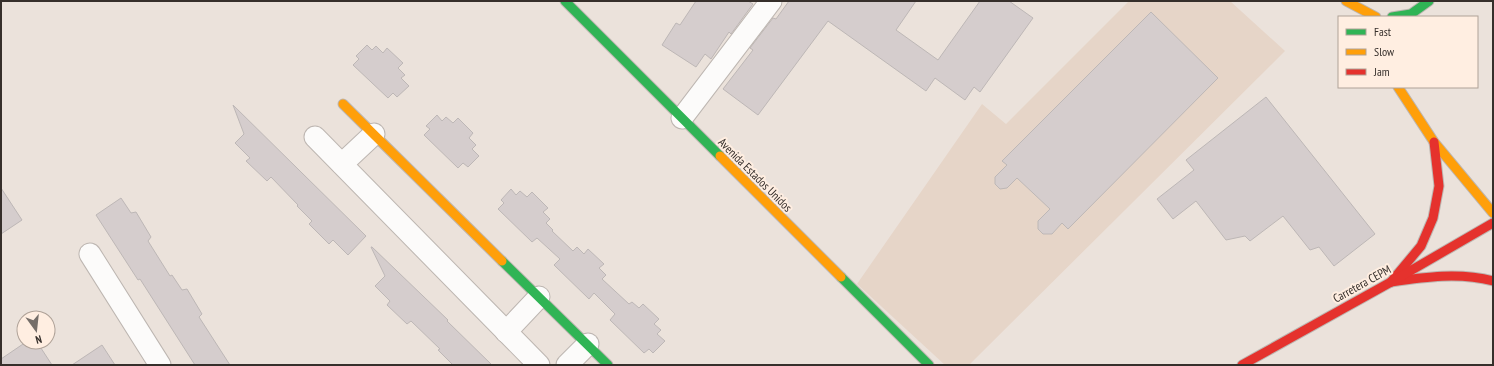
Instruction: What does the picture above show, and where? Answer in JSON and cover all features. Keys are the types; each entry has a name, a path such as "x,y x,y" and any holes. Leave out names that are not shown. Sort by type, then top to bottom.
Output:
{"main road":[{"name":"Avenida Estados Unidos","path":"565,1 929,365"},
{"path":"1342,1 1349,12"},
{"path":"1346,1 1374,16"},
{"path":"1398,16 1411,14 1429,1"},
{"path":"1399,88 1434,142 1493,213"},
{"path":"343,104 608,365"},
{"path":"1391,282 1420,246 1433,218 1440,186 1434,142"},
{"name":"Carretera CEPM","path":"1242,365 1493,223"},
{"path":"1391,282 1436,276 1482,276 1493,281"}],"street":[{"path":"682,118 771,1"},
{"path":"342,164 374,134"},
{"path":"315,137 539,365"},
{"path":"90,254 160,365"},
{"path":"506,332 539,297"},
{"path":"567,365 588,344"}],"shaded area":[{"path":"1129,1 1230,1 1285,51 969,365 945,365 857,284 982,104 1006,124"}],"building":[{"path":"696,1 748,1 753,4 731,34 729,32 711,59 705,54 696,67 662,45 676,23 680,25"},
{"path":"789,1 916,1 896,30 938,60 980,1 1009,1 1033,18 980,92 974,87 965,100 935,78 926,91 828,21 758,115 723,89 753,50 750,48 773,18 776,19"},
{"path":"1151,12 1218,78 1068,229 1062,223 1052,234 1043,234 1038,229 1038,221 1050,209 1017,178 1007,188 1000,189 995,184 995,177 1007,165 1002,161"},
{"path":"367,45 372,50 376,46 383,53 387,48 403,63 398,68 405,75 401,78 409,86 397,97 393,93 388,98 353,65 359,59 356,56"},
{"path":"1266,97 1375,234 1334,266 1319,247 1310,250 1283,216 1250,241 1245,236 1226,240 1196,201 1173,219 1157,199 1194,170 1186,160"},
{"path":"233,105 366,236 348,255 333,240 329,244 309,224 312,221 271,177 267,181 246,161 250,158 235,143 244,134"},
{"path":"437,115 442,121 446,117 453,123 458,118 473,133 469,138 476,145 472,149 479,156 468,167 463,163 458,168 424,135 430,129 426,126"},
{"path":"1,188 22,220 1,234"},
{"path":"511,189 516,195 520,191 527,197 532,192 548,208 543,212 550,219 546,223 553,230 552,231 573,251 577,247 584,254 588,249 604,264 599,268 606,275 602,279 629,304 632,302 639,308 643,304 659,319 654,324 661,330 657,334 665,341 653,353 649,349 644,353 610,320 615,314 594,293 589,299 554,265 560,259 537,238 532,242 498,209 504,203 501,200"},
{"path":"121,198 131,213 136,212 151,237 148,241 170,276 172,275 182,290 187,289 202,314 199,317 230,365 195,365 140,279 138,280 96,215"},
{"path":"371,247 448,320 447,321 492,365 453,365 438,350 440,349 411,321 407,324 387,305 390,301 375,286 385,276"},
{"path":"102,345 115,365 72,365"},
{"path":"16,349 42,350 52,365 1,365 1,359"}],"traffic: fast":[{"path":"565,1 720,156"},
{"path":"1398,16 1411,14 1429,1"},
{"path":"502,261 608,365"},
{"path":"841,277 929,365"}],"traffic: slow":[{"path":"1346,1 1374,16"},
{"path":"1399,88 1434,142 1493,213"},
{"path":"343,104 502,261"},
{"path":"720,156 841,277"}],"traffic: jam":[{"path":"1391,282 1421,246 1433,218 1439,186 1434,142"},
{"path":"1242,365 1493,223"},
{"path":"1391,282 1442,276 1480,278 1493,281"}]}
